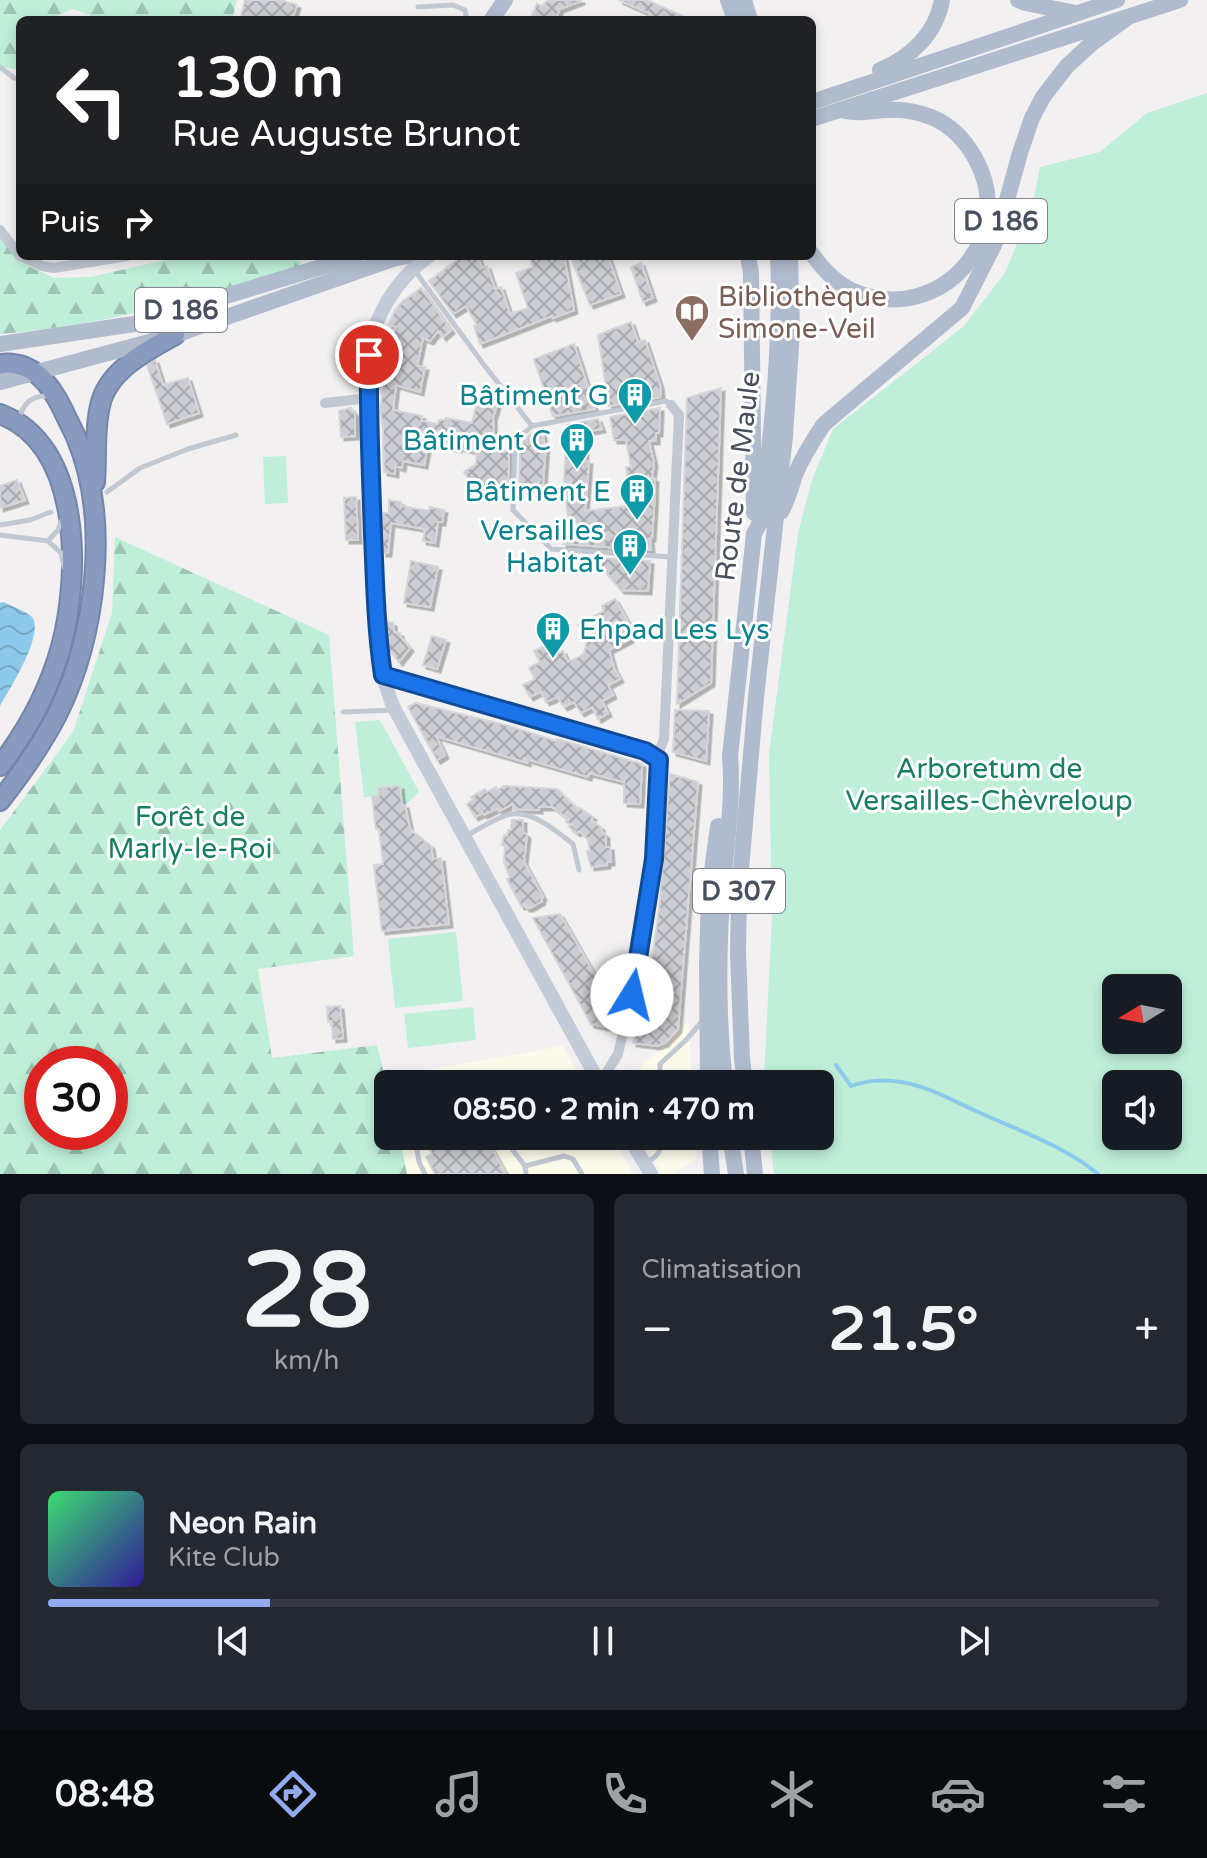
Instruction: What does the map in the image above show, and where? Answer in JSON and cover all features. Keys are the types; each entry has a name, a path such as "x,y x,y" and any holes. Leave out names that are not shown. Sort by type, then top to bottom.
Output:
{"highway":[{"path":"93,505 100,404 110,382 141,354 175,335"},
{"path":"0,364 20,364 36,373 55,393 85,464 96,543 94,586 78,664 57,715 0,801"},
{"path":"0,414 18,422 47,452 61,483 71,542 70,589 61,647 46,690 18,742 0,766"}],"main road":[{"path":"728,0 746,14"},
{"path":"744,0 746,14"},
{"name":"D 186","path":"840,102 847,82 874,73 908,55 934,24 942,0"},
{"name":"D 186","path":"1018,0 1078,13"},
{"name":"D 186","path":"816,117 840,102 1117,0"},
{"name":"D 186","path":"816,102 840,102 1180,0"},
{"name":"D 186","path":"775,523 808,446 824,424 962,308 995,243 1020,153 1043,97 1067,66 1127,18"},
{"path":"816,259 825,271 856,292 894,299 917,296 935,290 966,266 979,247 986,227 987,190 982,170 961,137 948,126 912,111 854,114 840,102"},
{"name":"D 186","path":"0,344 134,324 344,260"},
{"name":"D 186","path":"175,335 390,260"},
{"path":"749,260 754,534"},
{"name":"Route de Maule","path":"723,1070 714,1010 732,783 730,756 754,534 762,519 776,377 778,260"},
{"name":"Route de Maule","path":"743,1070 738,952 739,892 756,697 785,436 792,332 790,260"},
{"path":"0,382 175,335"},
{"path":"709,1070 714,1010"},
{"path":"710,1150 712,1174"},
{"path":"732,1150 736,1174"},
{"path":"753,1150 755,1173"}],"street":[{"path":"0,230 16,251"},
{"path":"29,260 54,268 103,260"},
{"path":"410,262 381,313 369,355 377,633 383,675 395,710 592,1070"},
{"path":"325,403 369,398"},
{"path":"608,1070 618,1054 632,995 654,859 659,760 664,739 679,415 671,405"},
{"path":"383,675 645,751 659,760"},
{"path":"636,1150 648,1169"}],"lane":[{"path":"418,7 454,3"},
{"path":"410,262 532,426"},
{"path":"18,422 23,406 32,398 57,398"},
{"path":"671,405 666,401 532,426 515,441 513,510 551,549 673,557"},
{"path":"107,492 140,468 236,435"},
{"path":"48,541 61,525 61,483"},
{"path":"0,525 30,520 51,512"},
{"path":"0,535 48,541 61,553 70,589"},
{"path":"343,712 395,710"},
{"path":"465,836 510,814 522,815 543,822 573,844 579,870"},
{"path":"660,1070 660,1064 714,1010"},
{"path":"417,1150 425,1174"},
{"path":"513,1150 525,1166 526,1174"},
{"path":"648,1169 660,1150"},
{"path":"525,1166 564,1156 573,1159 582,1174"}],"shaded area":[{"path":"689,1021 691,1070 638,1070"},
{"path":"563,1046 576,1070 425,1070"},
{"path":"402,1150 620,1150 633,1174 407,1174"},
{"path":"649,1150 696,1150 696,1159 673,1174 661,1174"}],"green space":[{"path":"0,0 237,0 233,16 90,16 73,9 56,16 16,16 16,69 0,67"},
{"name":"Arboretum de Versailles-Chèvreloup","path":"1207,93 1207,1174 774,1174 771,1150 834,1150 834,1070 765,1070 772,918 769,754 798,533 812,480 833,429 963,327 1005,273 1032,208 1040,167 1100,152 1147,113"},
{"path":"0,231 16,252 16,260 22,260 26,265 54,278 90,277 165,260 300,260 302,269 190,300 77,324 0,334"},
{"path":"286,456 288,503 265,504 263,457"},
{"name":"Forêt de Marly-le-Roi","path":"115,537 329,635 354,956 258,969 272,1058 377,1045 383,1070 374,1070 374,1150 402,1150 407,1174 0,1174 0,830 73,732 112,613"},
{"path":"380,720 419,792 405,805 402,805 399,786 379,788 379,796 364,797 355,722"},
{"path":"456,932 463,1001 395,1008 388,939"},
{"path":"473,1007 476,1040 408,1048 404,1014"}],"water":[{"path":"0,603 32,617 35,625 24,662 0,706"}],"building":[{"path":"245,0 280,0 297,5 293,16 241,16"},
{"path":"548,0 581,0 557,10 557,16 532,16 537,4 542,6"},
{"path":"619,0 647,0 682,16 651,14"},
{"path":"457,260 479,260 482,268 487,266 495,289 501,287 510,314 528,308 516,273 533,267 530,260 565,260 574,310 480,344 474,326 477,325 466,306 453,314 429,281"},
{"path":"572,260 609,260 621,294 590,305"},
{"path":"641,263 653,298 643,302 631,267"},
{"path":"421,288 451,330 443,337 438,331 430,341 423,338 417,366 425,367 420,392 396,385 393,410 422,416 421,421 438,424 439,420 446,418 472,423 481,395 492,397 490,403 497,405 493,418 494,449 509,451 508,485 489,484 477,492 464,472 476,464 477,452 459,447 428,444 424,465 403,461 402,468 395,466 395,474 384,472 380,413 386,365 380,364 382,351 385,342 391,343 396,327 389,324 395,310"},
{"path":"631,322 638,342 645,340 661,394 660,397 609,406 598,335"},
{"path":"574,344 595,409 553,416 534,359"},
{"path":"155,360 163,385 188,378 199,413 167,424 147,365"},
{"path":"721,388 711,683 677,704 687,398"},
{"path":"351,408 355,414 355,436 341,437 339,411"},
{"path":"660,408 659,433 656,433 656,441 649,441 654,463 652,478 655,479 651,550 563,544 564,521 568,517 564,482 567,425 598,419 602,429 590,431 585,449 585,461 589,461 585,511 627,506 626,467 631,467 626,440 614,440 610,417"},
{"path":"542,430 546,443 543,485 519,484 523,441 533,432"},
{"path":"17,480 25,500 0,508 0,486"},
{"path":"356,497 358,540 346,540 344,498"},
{"path":"389,500 401,502 401,506 444,510 442,522 438,522 435,543 423,541 425,529 391,523 388,553 383,553 382,513 389,513"},
{"name":"Versailles Habitat","path":"598,558 650,561 648,591 621,590 598,567"},
{"path":"411,561 438,567 430,607 404,603"},
{"name":"Ehpad Les Lys","path":"615,599 628,622 622,625 630,639 609,650 620,679 608,685 613,695 602,701 608,713 598,719 592,707 581,713 574,702 564,707 557,697 546,702 541,691 530,697 523,685 535,679 529,668 540,662 534,651 546,645 551,656 563,651 568,662 579,657 584,653 587,641 585,632 578,625 604,611 602,606"},
{"path":"386,622 393,623 394,632 400,633 410,648 399,662 389,649"},
{"path":"432,636 446,640 437,669 423,665"},
{"path":"416,703 642,764 640,804 624,803 624,782 589,773 588,777 523,758 528,763 436,736 445,755 437,760 408,707"},
{"path":"675,710 709,711 706,761 673,752"},
{"path":"670,774 698,782 678,1029 665,1043 657,1046 633,1043 653,954"},
{"path":"400,786 410,829 431,846 433,859 441,858 449,924 382,931 374,865 383,864 372,796 379,796 378,788"},
{"path":"504,786 557,789 601,827 606,835 606,847 610,847 611,862 591,867 588,839 569,827 568,819 552,807 513,809 513,804 475,817 467,804 473,800 471,797 485,789 487,792"},
{"path":"512,820 523,820 523,832 527,835 524,862 543,897 542,901 530,908 521,906 507,879 510,877 504,862 505,846 502,845 504,835 507,836 508,830 511,830"},
{"path":"560,914 601,986 615,989 607,1027 591,1024 533,918"},
{"path":"340,1006 343,1038 333,1039 327,1007"},
{"path":"430,1150 493,1150 506,1174 435,1174 426,1157 432,1154"}],"waterway":[{"path":"836,1065 851,1086 870,1081 888,1081 930,1090 1055,1146 1098,1174"}],"place":[{"name":"Bibliothèque Simone-Veil","path":"692,343"},
{"name":"Bâtiment G","path":"635,426"},
{"name":"Bâtiment C","path":"577,471"},
{"name":"Bâtiment E","path":"637,522"},
{"name":"Versailles Habitat","path":"630,577"},
{"name":"Ehpad Les Lys","path":"553,660"}],"route":[{"path":"369,355 375,592 383,675 645,751 659,760 654,859 632,995"}]}
